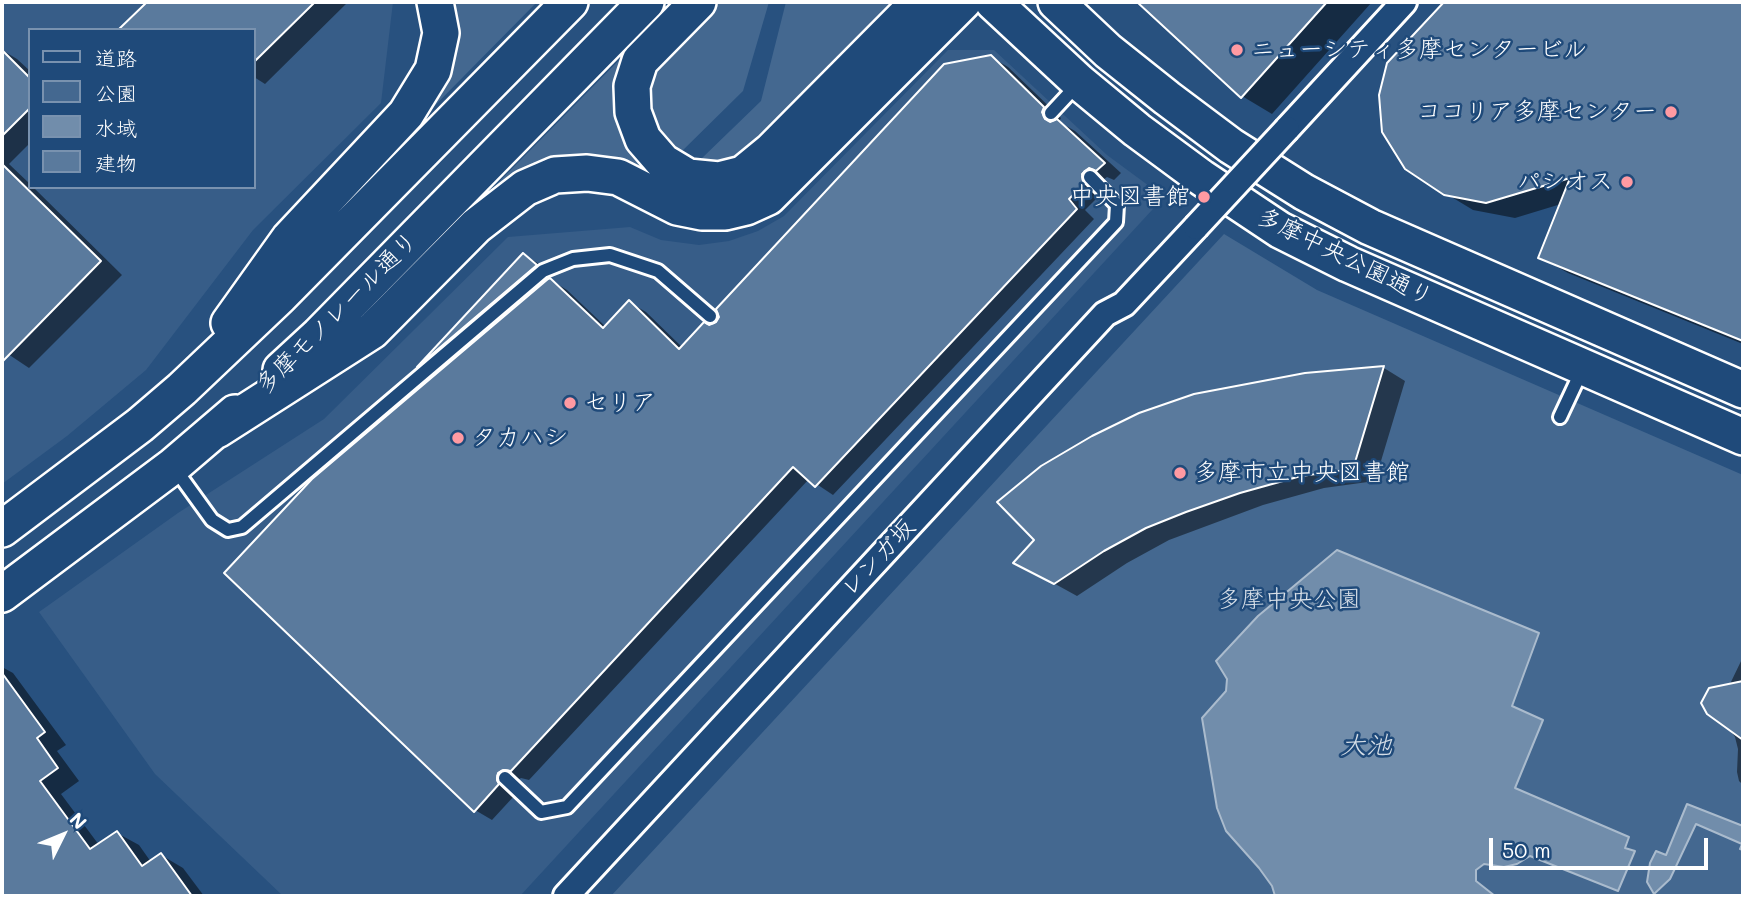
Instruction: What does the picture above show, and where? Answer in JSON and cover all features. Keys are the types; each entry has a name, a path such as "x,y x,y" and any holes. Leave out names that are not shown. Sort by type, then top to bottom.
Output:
{"main road":[{"path":"182,389 289,239 406,114 433,70 441,33 435,2"},
{"path":"2,529 140,425 182,389 280,296 570,2"},
{"name":"多摩モノレール通り","path":"2,594 218,429 319,335 646,2"},
{"path":"698,2 640,61 632,86 633,112 643,139 663,162 688,177 719,180 743,174 771,151 919,2"},
{"path":"218,429 373,331 476,226 525,188 555,175 587,173 618,177 677,206 702,212 735,209 768,197 963,2"},
{"name":"多摩中央公園通り","path":"993,2 1079,82 1137,130 1280,230 1348,264 1743,437"},
{"name":"多摩中央公園通り","path":"1056,2 1108,51 1167,99 1231,146 1304,192 1370,228 1743,390"}],"street":[{"name":"レンガ坂","path":"566,896 1096,323 1105,314 1125,304 1404,2"}],"lane":[{"path":"1051,113 1079,82"},
{"path":"505,778 541,812 568,807 1116,222 1117,205 1090,177"},
{"path":"173,466 212,520 229,530 242,527 543,271 573,259 610,255 658,271 710,316"},
{"path":"1560,417 1583,367"}],"shaded area":[{"path":"2,2 393,2 381,103 253,230 146,370 67,436 2,484"},
{"path":"948,50 994,50 1107,155 1164,197 520,896 283,896 155,774 39,612 178,513 324,419 508,237 630,227 661,240 699,245 729,241 758,231 784,216"}],"green space":[{"path":"445,2 537,2 389,152"},
{"path":"713,2 769,2 743,91 679,154 652,123 646,83 655,59"},
{"path":"786,2 893,2 737,157 723,162 710,163 700,160 761,101"},
{"path":"639,40 658,176 543,165 514,174 487,194"},
{"name":"多摩中央公園","path":"1224,234 1317,290 1743,475 1743,896 611,896"}],"water":[{"name":"大池","path":"1337,550 1539,633 1512,706 1543,720 1515,788 1629,837 1625,848 1635,851 1618,891 1530,856 1517,864 1504,867 1484,864 1476,870 1476,881 1495,896 1275,896 1272,886 1259,868 1226,831 1217,808 1202,718 1226,691 1227,679 1216,661 1258,616"},
{"path":"1687,804 1743,826 1743,850 1740,849 1742,844 1696,824 1670,879 1654,894 1647,882 1650,863 1656,851 1666,855"}],"building":[{"path":"147,2 315,2 256,60 256,28 120,28"},
{"name":"ニューシティ多摩センタービル","path":"1137,2 1327,2 1241,98"},
{"path":"1444,2 1743,2 1743,341 1538,258 1570,178 1486,203 1444,195 1405,169 1382,132 1379,95 1387,63"},
{"path":"2,50 28,76 28,110 2,136"},
{"path":"991,55 1044,107 1042,112 1045,119 1050,122 1057,119 1105,163 1096,171 1089,168 1082,174 1084,184 1069,199 1077,209 815,487 793,467 511,771 503,770 498,773 499,784 474,812 224,573 312,479 550,278 603,328 629,300 679,349 704,322 709,325 716,322 719,317 716,309 944,64"},
{"path":"2,164 101,261 2,362"},
{"path":"523,253 537,265 417,367"},
{"name":"多摩市立中央図書館","path":"1384,366 1353,469 1301,476 1186,512 1146,528 1104,551 1054,584 1013,563 1034,540 997,502 1041,466 1092,436 1139,413 1194,394 1305,373"},
{"path":"2,673 45,732 37,738 58,768 40,781 90,849 117,831 142,866 161,853 192,896 2,896"},
{"path":"1743,681 1743,740 1707,714 1701,703 1709,688"}],"place":[{"name":"ニューシティ多摩センタービル","path":"1237,50"},
{"name":"ココリア多摩センター","path":"1671,112"},
{"name":"パシオス","path":"1627,182"},
{"name":"中央図書館","path":"1204,197"},
{"name":"セリア","path":"570,403"},
{"name":"タカハシ","path":"458,438"},
{"name":"多摩市立中央図書館","path":"1180,473"}]}
